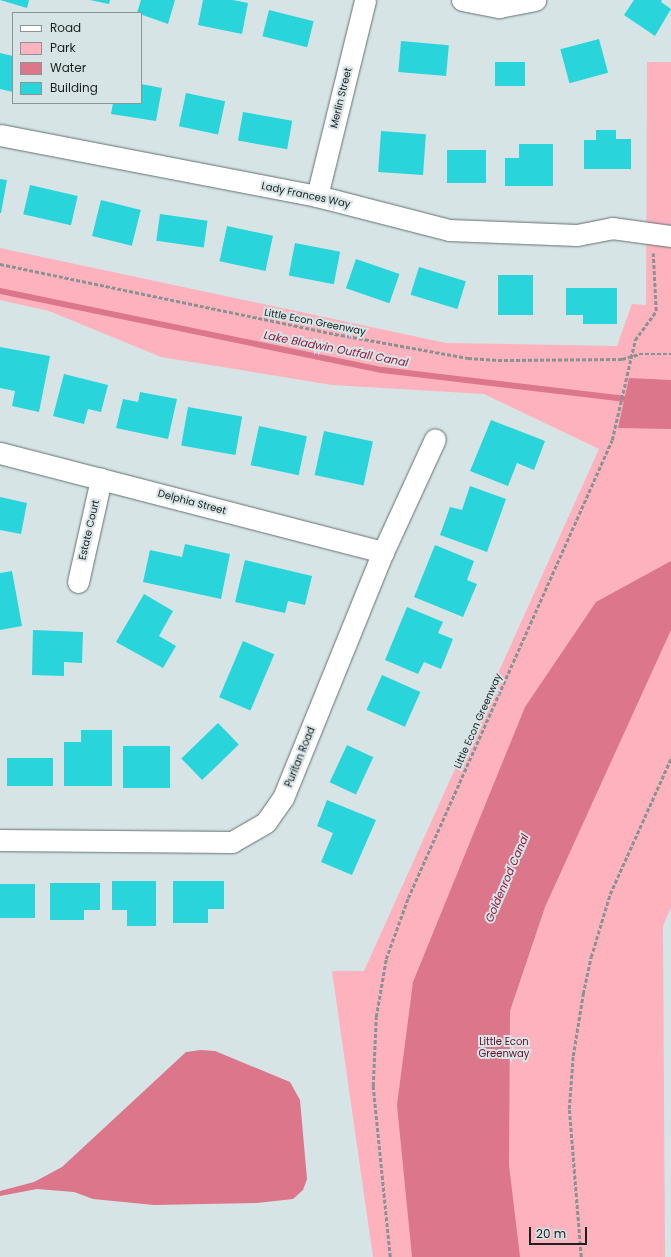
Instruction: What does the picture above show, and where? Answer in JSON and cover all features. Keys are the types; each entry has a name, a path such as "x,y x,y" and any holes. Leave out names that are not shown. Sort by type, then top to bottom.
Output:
{"street":[{"name":"Merlin Street","path":"316,196 365,0"},
{"path":"462,0 499,7 535,0"},
{"name":"Lady Frances Way","path":"0,136 316,196 449,230 577,235 612,228 671,236"},
{"name":"Puritan Road","path":"0,840 232,842 266,822 283,798 383,552 435,439"},
{"name":"Delphia Street","path":"0,453 383,552"},
{"name":"Estate Court","path":"78,582 101,478"}],"path":[{"name":"Little Econ Greenway","path":"390,1257 373,1086 376,1017 386,959 405,904 612,440 638,334 656,311 655,261 652,250 640,232"},
{"name":"Little Econ Greenway","path":"0,264 334,334 468,358 517,360 622,359 632,356 671,354"},
{"path":"581,1257 569,1109 572,1062 583,994 590,957 610,894 671,758"}],"green space":[{"name":"Little Econ Greenway","path":"647,62 671,62 671,907 663,926 665,1257 373,1257 332,971 364,971 599,449 484,394 332,385 161,357 49,311 0,300 0,248 446,343 617,346 632,304 646,305"}],"water":[{"path":"629,378 671,380 671,429 618,428"},
{"name":"Goldenrod Canal","path":"671,561 671,630 545,907 510,1011 509,1165 520,1257 412,1257 397,1105 413,982 525,707 596,602"},
{"path":"201,1050 215,1051 290,1082 300,1100 307,1179 303,1190 293,1199 257,1203 154,1205 93,1199 74,1192 37,1189 0,1196 0,1191 34,1182 62,1167 186,1052"}],"building":[{"path":"0,0 29,0 27,8"},
{"path":"90,0 110,0 109,4"},
{"path":"141,0 175,0 168,24 142,15 142,12 137,12"},
{"path":"203,0 233,0 248,3 242,34 198,25"},
{"path":"634,0 662,0 661,2 671,9 655,36 624,15"},
{"path":"269,10 314,21 307,47 262,36"},
{"path":"599,39 608,73 569,83 560,49"},
{"path":"401,41 449,45 446,76 398,72"},
{"path":"0,53 12,56 12,92 0,89"},
{"path":"495,62 525,62 525,86 495,86"},
{"path":"142,84 162,88 156,121 111,114 113,104 142,104"},
{"path":"186,93 225,101 218,135 179,126"},
{"path":"243,112 292,121 287,149 238,141"},
{"path":"596,130 616,130 616,139 631,139 631,169 584,169 584,140 596,140"},
{"path":"381,131 426,134 423,175 378,172"},
{"path":"519,144 553,144 553,186 505,186 505,158 519,158"},
{"path":"447,150 486,150 486,183 447,183"},
{"path":"0,179 7,180 1,213 0,213"},
{"path":"30,185 78,196 71,225 23,214"},
{"path":"101,200 141,210 132,246 92,236"},
{"path":"160,214 208,221 204,247 156,241"},
{"path":"227,226 273,236 265,271 220,261"},
{"path":"295,243 340,252 334,284 289,275"},
{"path":"356,259 399,274 389,303 346,288"},
{"path":"419,267 466,281 457,309 411,295"},
{"path":"498,275 533,275 533,315 498,315"},
{"path":"566,288 617,288 617,324 583,324 583,315 566,315"},
{"path":"0,347 50,356 39,412 12,406 15,391 0,388"},
{"path":"64,374 108,385 101,412 88,409 84,424 53,416"},
{"path":"140,392 177,399 168,439 116,428 123,399 138,402"},
{"path":"188,407 242,417 235,455 181,445"},
{"path":"491,420 545,441 534,470 517,463 508,486 470,471"},
{"path":"259,426 307,436 299,475 251,465"},
{"path":"324,431 373,441 364,485 315,475"},
{"path":"470,486 506,499 487,552 440,535 450,507 462,510"},
{"path":"0,497 27,503 21,534 0,530"},
{"path":"185,544 230,554 221,599 143,582 150,550 182,557"},
{"path":"435,545 474,561 467,580 477,584 463,617 414,597"},
{"path":"245,560 312,576 305,605 288,601 285,613 235,602"},
{"path":"12,571 22,626 0,630 0,573"},
{"path":"144,594 173,611 159,636 176,646 163,668 116,642"},
{"path":"407,607 443,622 438,633 453,639 441,669 424,662 418,674 385,660"},
{"path":"33,630 83,632 82,663 64,662 64,676 32,675"},
{"path":"243,641 274,654 250,710 219,697"},
{"path":"382,675 420,692 405,727 367,710"},
{"path":"218,723 239,745 202,780 181,758"},
{"path":"81,730 112,730 112,786 64,786 64,742 81,742"},
{"path":"347,745 373,757 356,794 330,782"},
{"path":"123,746 170,746 170,788 123,788"},
{"path":"7,758 53,758 53,786 7,786"},
{"path":"327,800 376,820 352,875 321,862 333,833 317,826"},
{"path":"112,881 156,881 156,926 127,926 127,910 112,910"},
{"path":"173,881 224,881 224,909 208,909 208,923 173,923"},
{"path":"50,883 100,883 100,910 84,910 84,920 50,920"},
{"path":"0,884 35,884 35,918 0,918"}],"waterway":[{"name":"Lake Bladwin Outfall Canal","path":"0,291 382,370 632,400"}]}
